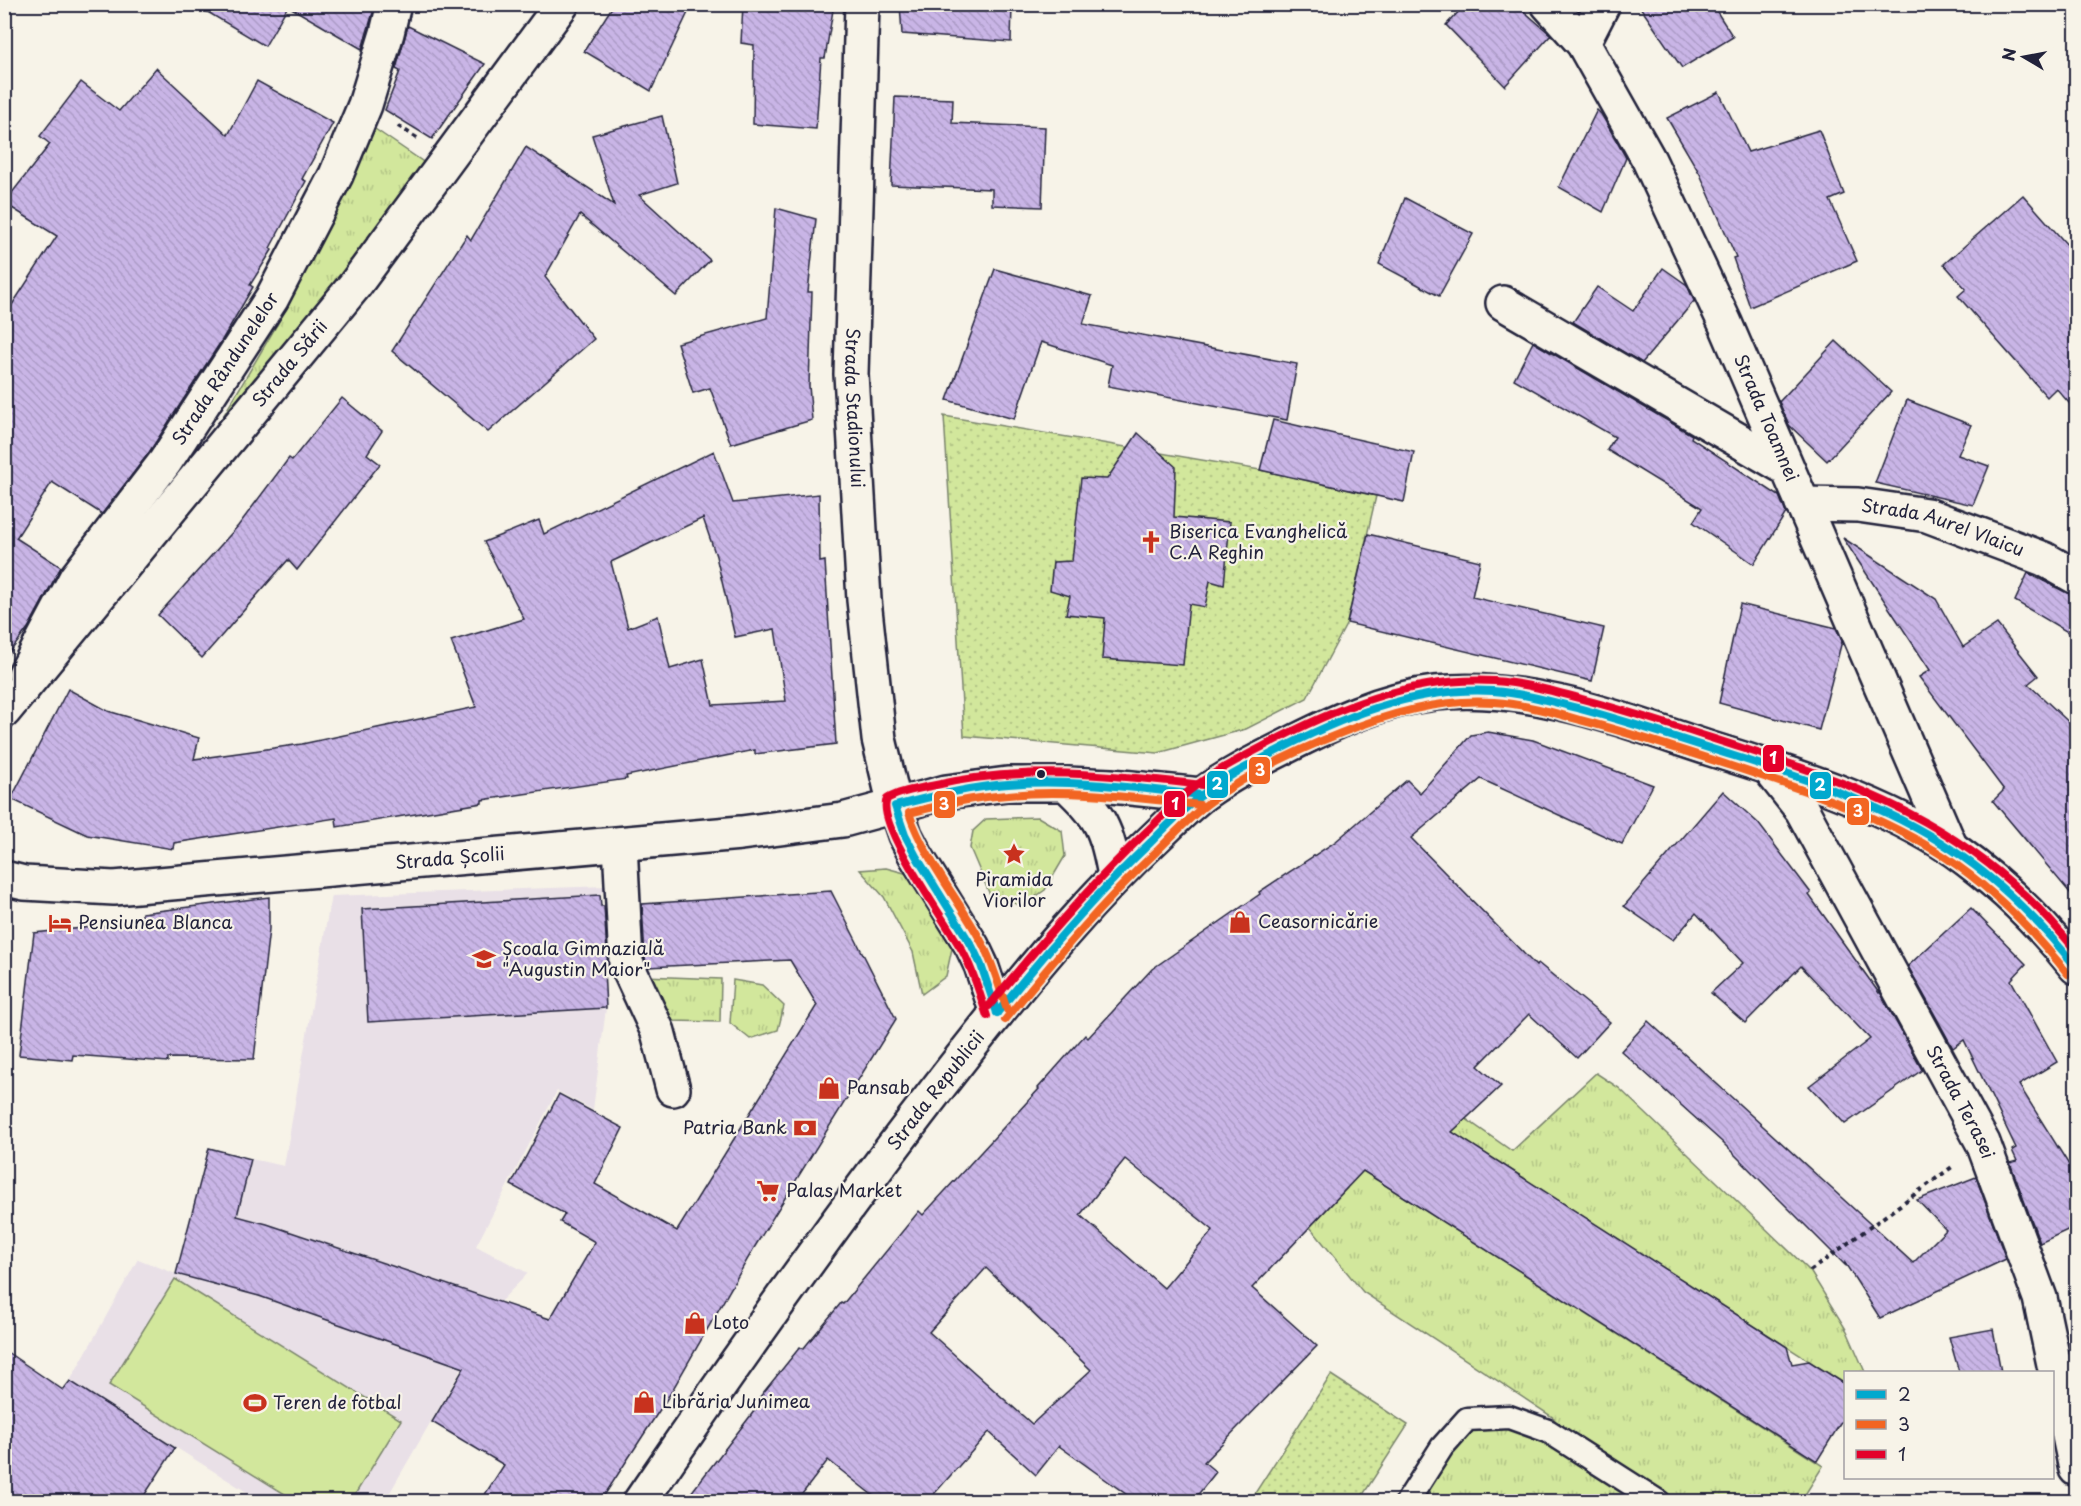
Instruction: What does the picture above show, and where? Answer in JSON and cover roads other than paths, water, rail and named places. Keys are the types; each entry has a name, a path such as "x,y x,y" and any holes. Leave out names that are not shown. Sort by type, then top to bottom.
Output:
{"street":[{"name":"Strada Rândunelelor","path":"6,709 76,578 165,462 272,298 340,165 365,105 394,4"},
{"name":"Strada Sării","path":"6,709 355,285 562,4"},
{"name":"Strada Stadionului","path":"862,4 851,374 864,600 879,739 895,806"},
{"name":"Strada Toamnei","path":"1548,4 1583,43 1649,160 1725,323 1951,848"},
{"path":"1583,43 1603,4"},
{"path":"1503,303 1786,468"},
{"name":"Strada Aurel Vlaicu","path":"1802,504 1858,505 1927,515 2044,559 2076,577"},
{"name":"Strada Republicii","path":"640,1502 748,1344 926,1102 1045,953 1115,876 1201,795 1238,771 1328,725 1378,706 1421,696 1482,691 1529,696 1614,718 1768,767 1843,795 1906,822 1951,848 1990,877 2059,945 2076,967"},
{"name":"Strada Terasei","path":"1768,767 1802,810 1983,1143 2040,1298 2076,1469"},
{"name":"Strada Școlii","path":"4,878 24,883 114,888 741,833 843,820 946,792 1007,784 1111,786 1201,795"},
{"path":"1066,784 1090,806 1104,828 1115,876"},
{"path":"895,806 915,856 972,946 998,1013"},
{"path":"620,844 626,963 658,1032 673,1089"}],"lane":[{"path":"1407,1502 1442,1447 1467,1419 1509,1417 1548,1431 1659,1502"}],"place":[{"name":"Biserica Evanghelică C.A Reghin","path":"1151,542"},
{"name":"Piramida Viorilor","path":"1014,854"},
{"name":"Ceasornicărie","path":"1240,922"},
{"name":"Pensiunea Blanca","path":"60,923"},
{"name":"Școala Gimnazială \"Augustin Maior\"","path":"484,959"},
{"name":"Pansab","path":"829,1088"},
{"name":"Patria Bank","path":"805,1128"},
{"name":"Palas Market","path":"768,1191"},
{"name":"Loto","path":"695,1323"},
{"name":"Librăria Junimea","path":"644,1402"},
{"name":"Teren de fotbal","path":"255,1403"}]}
